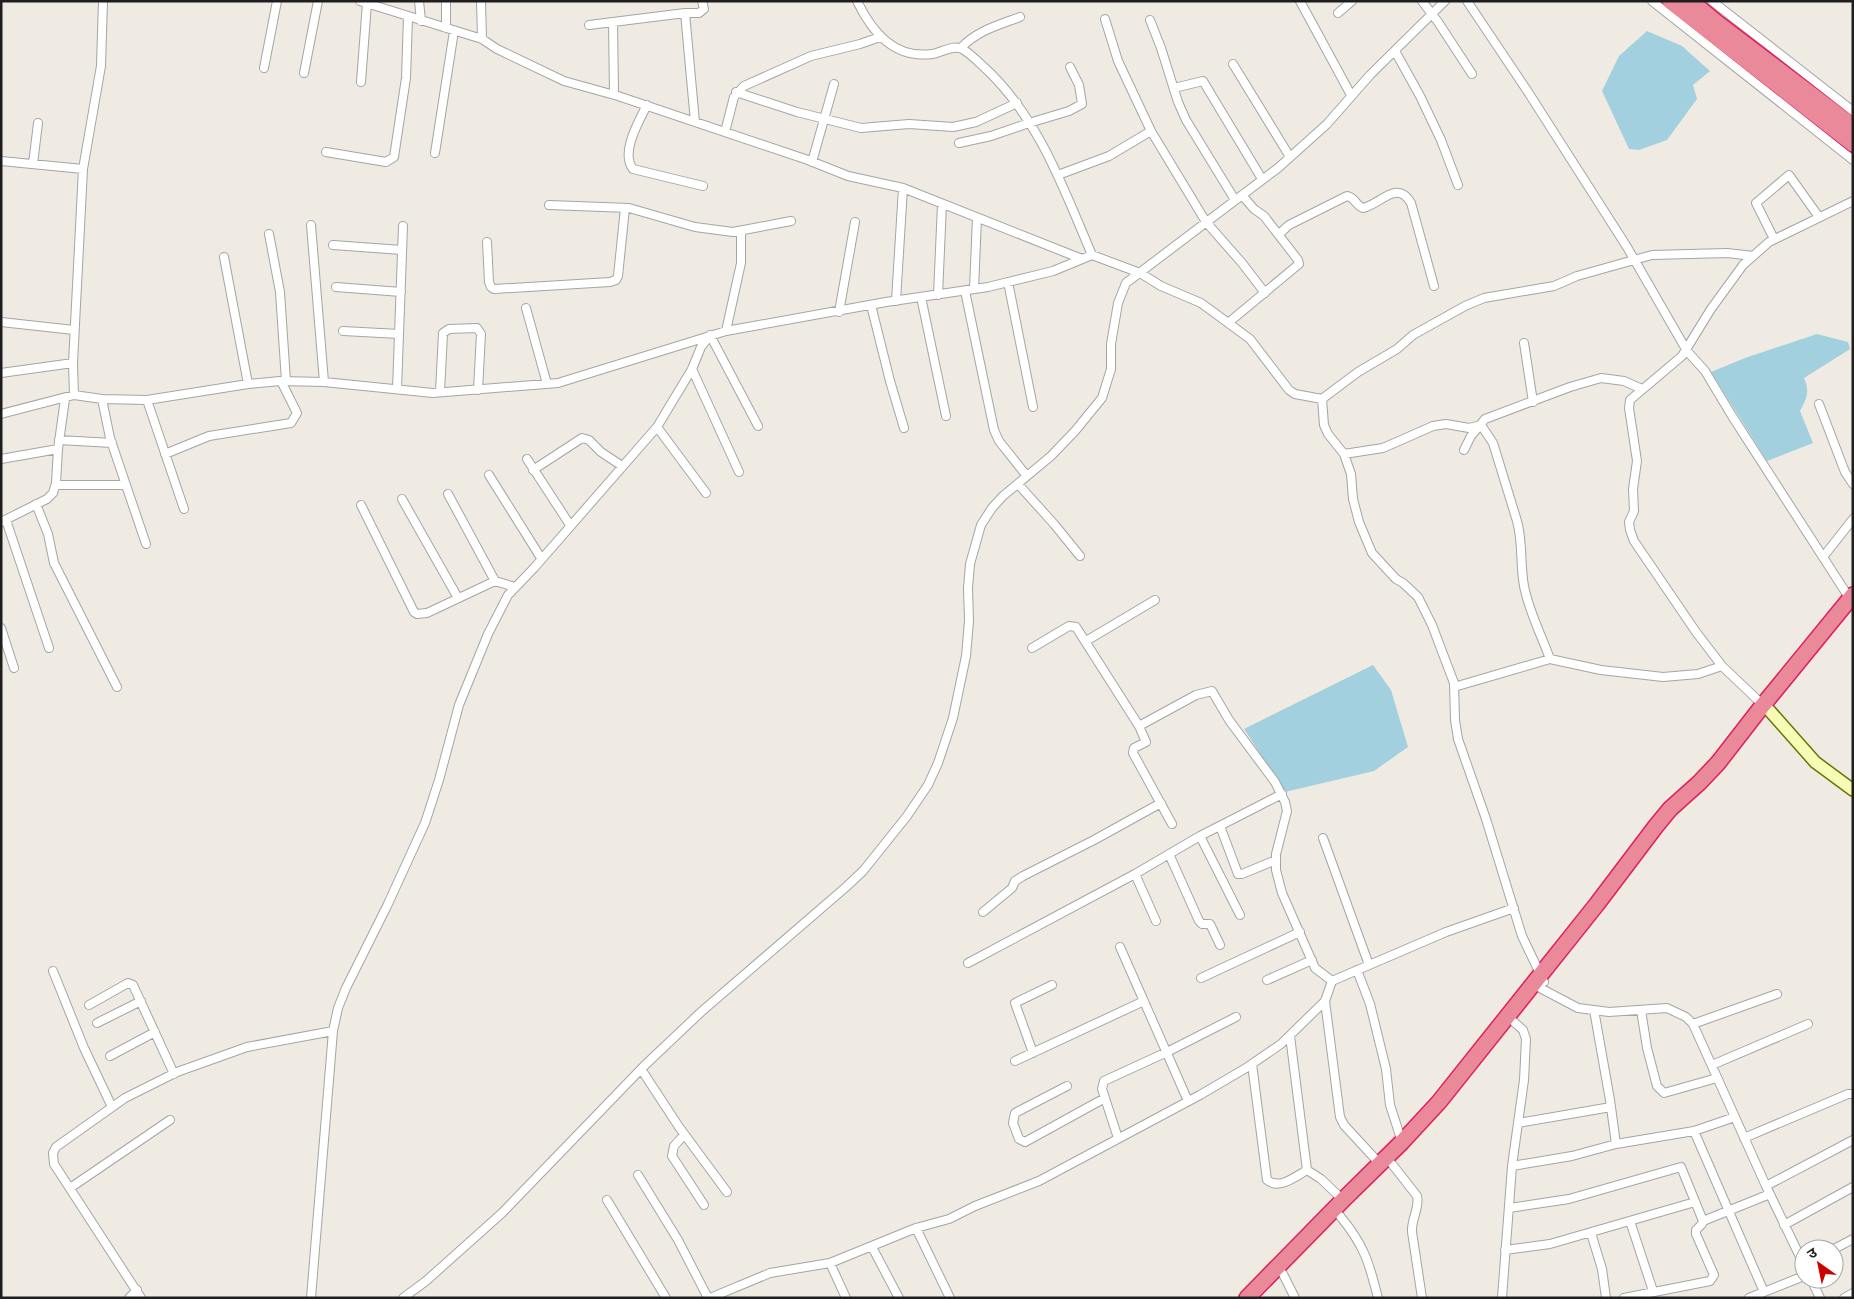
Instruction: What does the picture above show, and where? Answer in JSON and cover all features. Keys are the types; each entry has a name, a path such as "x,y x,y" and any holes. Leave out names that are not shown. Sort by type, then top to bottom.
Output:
{"highway":[{"path":"1670,1 1853,144"},
{"path":"1691,1 1853,126"},
{"path":"1248,1298 1343,1200 1386,1164 1402,1142 1458,1080 1541,981 1676,815 1730,761 1766,707 1812,660 1852,601"},
{"path":"1259,1298 1340,1216 1386,1164 1473,1074 1514,1022 1541,981"}],"street":[{"path":"74,395 74,330 83,169 101,66 103,1"},
{"path":"264,68 277,1"},
{"path":"304,74 318,1"},
{"path":"420,1 421,21"},
{"path":"435,152 450,29 446,1"},
{"path":"481,1 482,39"},
{"path":"589,25 702,12 704,10 702,1"},
{"path":"857,1 870,26 880,38 891,45 914,53 932,54 951,48 962,48 993,76 1017,104 1058,175 1092,255"},
{"path":"1300,1 1351,95"},
{"path":"1338,13 1352,1"},
{"path":"1422,1 1472,74"},
{"path":"403,1298 426,1281 502,1213 641,1069 721,994 794,934 863,871 907,816 928,785 938,763 953,718 962,677 969,621 968,575 981,525 992,508 1026,476 1052,456 1102,398 1111,369 1111,344 1118,303 1126,283 1290,157 1327,124 1351,95 1445,1"},
{"path":"1468,1 1634,260 1682,356 1705,371 1852,601"},
{"path":"1652,1 1853,160"},
{"path":"1712,1 1853,111"},
{"path":"361,82 364,2 381,4 408,17 482,39 497,49 564,81 647,105 848,176 903,188 1082,259"},
{"path":"686,13 695,122"},
{"path":"326,152 386,162 394,157 406,78 408,17"},
{"path":"962,48 969,39 980,33 1020,17"},
{"path":"1105,19 1118,61 1151,131 1206,222 1265,293"},
{"path":"1150,20 1186,120 1238,198 1264,216 1298,260 1299,264 1228,323"},
{"path":"612,22 614,94"},
{"path":"724,132 736,92 752,81 811,56 880,38"},
{"path":"1395,50 1441,140 1458,185"},
{"path":"1233,64 1290,157"},
{"path":"959,143 991,136 1069,111 1082,104 1079,85 1070,67"},
{"path":"1174,88 1203,81 1262,179"},
{"path":"812,162 834,84"},
{"path":"736,92 798,112 861,128 909,124 953,126 976,122 1017,104"},
{"path":"647,105 633,132 628,160 630,165 633,169 703,186"},
{"path":"33,164 38,123"},
{"path":"1058,175 1124,149 1151,131"},
{"path":"1,162 83,169"},
{"path":"1774,239 1756,203 1789,175 1819,217"},
{"path":"896,300 903,188"},
{"path":"1279,234 1289,226 1347,196 1353,198 1359,207 1363,208 1394,192 1404,194 1411,203 1434,286"},
{"path":"1853,201 1774,239 1743,265 1711,309 1682,356 1630,400 1629,408 1637,461 1633,489 1634,511 1629,522 1634,541 1696,632 1722,666 1766,707 1815,762 1853,790"},
{"path":"938,294 942,204"},
{"path":"549,205 625,208 695,227 733,232 791,221"},
{"path":"487,242 489,282 494,289 610,282 616,280 618,276 625,208"},
{"path":"976,218 970,290 994,430 1026,476"},
{"path":"839,312 855,222"},
{"path":"311,225 324,382"},
{"path":"398,389 403,226"},
{"path":"726,331 741,263 741,231"},
{"path":"165,454 201,438 291,423 297,413 284,381 280,292 269,234"},
{"path":"333,245 402,250"},
{"path":"1739,254 1743,265"},
{"path":"1,414 65,399 74,395 102,399 147,400 248,384 284,381 324,382 440,392 558,383 726,331 839,312 896,300 970,290 1053,271 1092,255 1140,273 1161,286 1201,304 1250,339 1288,390 1295,394 1322,399 1358,372 1397,349 1413,335 1465,306 1484,298 1554,286 1577,276 1652,255 1739,254 1753,256"},
{"path":"224,256 248,384"},
{"path":"1008,282 1033,406"},
{"path":"336,287 401,292"},
{"path":"920,297 946,416"},
{"path":"871,305 887,372 904,428"},
{"path":"526,308 547,384"},
{"path":"1,322 74,330"},
{"path":"440,392 443,333 449,329 477,328 480,330 478,390"},
{"path":"343,331 399,334"},
{"path":"311,1298 333,1031 338,1008 425,823 439,780 459,705 488,634 508,595 657,427 710,335"},
{"path":"710,335 758,426"},
{"path":"1524,343 1533,402"},
{"path":"1,374 73,362"},
{"path":"692,369 739,472"},
{"path":"1464,450 1471,436 1485,419 1494,414 1533,402 1570,387 1601,378 1624,380 1642,389"},
{"path":"49,648 4,521 51,496 56,485 65,399"},
{"path":"102,399 112,443 146,544"},
{"path":"1322,399 1324,425 1328,434 1344,454 1351,474 1353,498 1364,537 1372,553 1396,579 1404,583 1418,597 1432,625 1454,687 1458,740 1486,819 1522,936 1541,981 1578,1008 1609,1012 1667,1008 1686,1017 1693,1024 1794,1245"},
{"path":"147,400 184,509"},
{"path":"1820,404 1845,472 1853,484"},
{"path":"1344,454 1383,448 1433,426 1446,424 1469,428 1481,425"},
{"path":"1481,425 1493,443 1517,521 1527,600 1532,618 1550,659"},
{"path":"657,427 706,493"},
{"path":"533,470 582,438 589,440 600,452 622,466"},
{"path":"1,459 59,444 112,443"},
{"path":"527,459 570,525"},
{"path":"489,475 541,558"},
{"path":"1018,484 1080,556"},
{"path":"56,485 126,485"},
{"path":"448,494 495,581"},
{"path":"402,499 458,598"},
{"path":"36,504 48,534 54,563 117,687"},
{"path":"361,505 414,612 417,614 427,613 495,581 515,587"},
{"path":"1823,557 1853,519"},
{"path":"1086,642 1155,600"},
{"path":"1032,648 1072,625 1076,627 1139,726 1146,742 1134,748 1133,753 1172,824"},
{"path":"1,628 14,668"},
{"path":"1454,687 1550,659 1601,670 1663,677 1698,674 1722,666"},
{"path":"1139,726 1196,696 1212,691 1229,720 1282,794 1287,811 1276,860 1276,870 1282,892 1315,968 1332,981"},
{"path":"968,963 1135,874 1200,836 1282,794"},
{"path":"983,912 1012,888 1015,881 1023,876 1161,803"},
{"path":"1220,826 1238,874"},
{"path":"1200,836 1240,915"},
{"path":"1323,838 1369,965"},
{"path":"1169,854 1199,921 1202,924 1210,924 1212,926 1220,945"},
{"path":"1222,879 1242,874 1276,860"},
{"path":"1135,874 1156,921"},
{"path":"638,1175 678,1240 709,1298 770,1273 830,1263 916,1228 949,1219 975,1206 1039,1182 1188,1101 1252,1064 1282,1044 1325,1001 1332,981 1446,932 1514,908"},
{"path":"1201,978 1300,932"},
{"path":"1120,947 1188,1101"},
{"path":"1267,980 1312,960"},
{"path":"53,970 84,1048 112,1107"},
{"path":"1357,970 1370,1004 1386,1069 1390,1105 1402,1142"},
{"path":"89,1005 128,983 133,985 174,1074"},
{"path":"1033,1053 1015,1003 1052,985"},
{"path":"1693,1024 1777,994"},
{"path":"97,1023 141,1001"},
{"path":"1015,1061 1144,1001"},
{"path":"1325,1001 1340,1117 1344,1125 1417,1196 1418,1202 1412,1223 1412,1232 1422,1298"},
{"path":"1594,1010 1616,1144"},
{"path":"1641,1010 1647,1048 1657,1086 1660,1090 1664,1093 1717,1078"},
{"path":"1118,1138 1102,1089 1104,1081 1236,1017"},
{"path":"1502,1298 1512,1166 1524,1080 1526,1039 1523,1030 1514,1022"},
{"path":"1712,1066 1808,1024"},
{"path":"142,1298 54,1164 53,1153 61,1143 125,1098 174,1074 247,1047 333,1031"},
{"path":"110,1056 155,1032"},
{"path":"1290,1036 1307,1170"},
{"path":"1252,1064 1267,1180 1274,1184 1281,1184 1307,1170"},
{"path":"641,1069 684,1134 727,1192"},
{"path":"1067,1086 1015,1113 1013,1123 1019,1139 1025,1142 1105,1098"},
{"path":"1744,1138 1848,1094 1853,1094"},
{"path":"1518,1123 1611,1107"},
{"path":"1512,1166 1572,1156 1616,1144 1694,1131 1735,1116"},
{"path":"70,1188 170,1120"},
{"path":"1694,1131 1764,1292"},
{"path":"684,1134 674,1146 672,1156 704,1205"},
{"path":"1766,1186 1853,1140"},
{"path":"1509,1208 1569,1198 1681,1167 1703,1221"},
{"path":"1307,1170 1321,1179 1343,1200"},
{"path":"1784,1225 1853,1187"},
{"path":"1624,1298 1710,1281 1714,1275 1696,1230 1703,1221 1770,1194"},
{"path":"607,1200 666,1298"},
{"path":"1505,1250 1550,1244 1695,1202"},
{"path":"1340,1216 1363,1249 1378,1298"},
{"path":"1630,1221 1653,1291"},
{"path":"916,1228 950,1298"},
{"path":"1591,1233 1602,1269 1606,1298"},
{"path":"872,1247 899,1298"},
{"path":"830,1263 846,1298"},
{"path":"1283,1274 1295,1298"},
{"path":"1749,1298 1794,1280"},
{"path":"129,1298 137,1290"},
{"path":"1844,1298 1853,1293"}],"water":[{"path":"1647,31 1682,46 1710,71 1693,85 1697,99 1667,140 1639,150 1629,149 1602,91 1619,56"},
{"path":"1817,334 1848,342 1850,349 1804,378 1807,395 1800,411 1813,443 1767,461 1711,372 1745,358"},
{"path":"1373,665 1391,690 1408,747 1374,771 1285,792 1244,729"}]}
